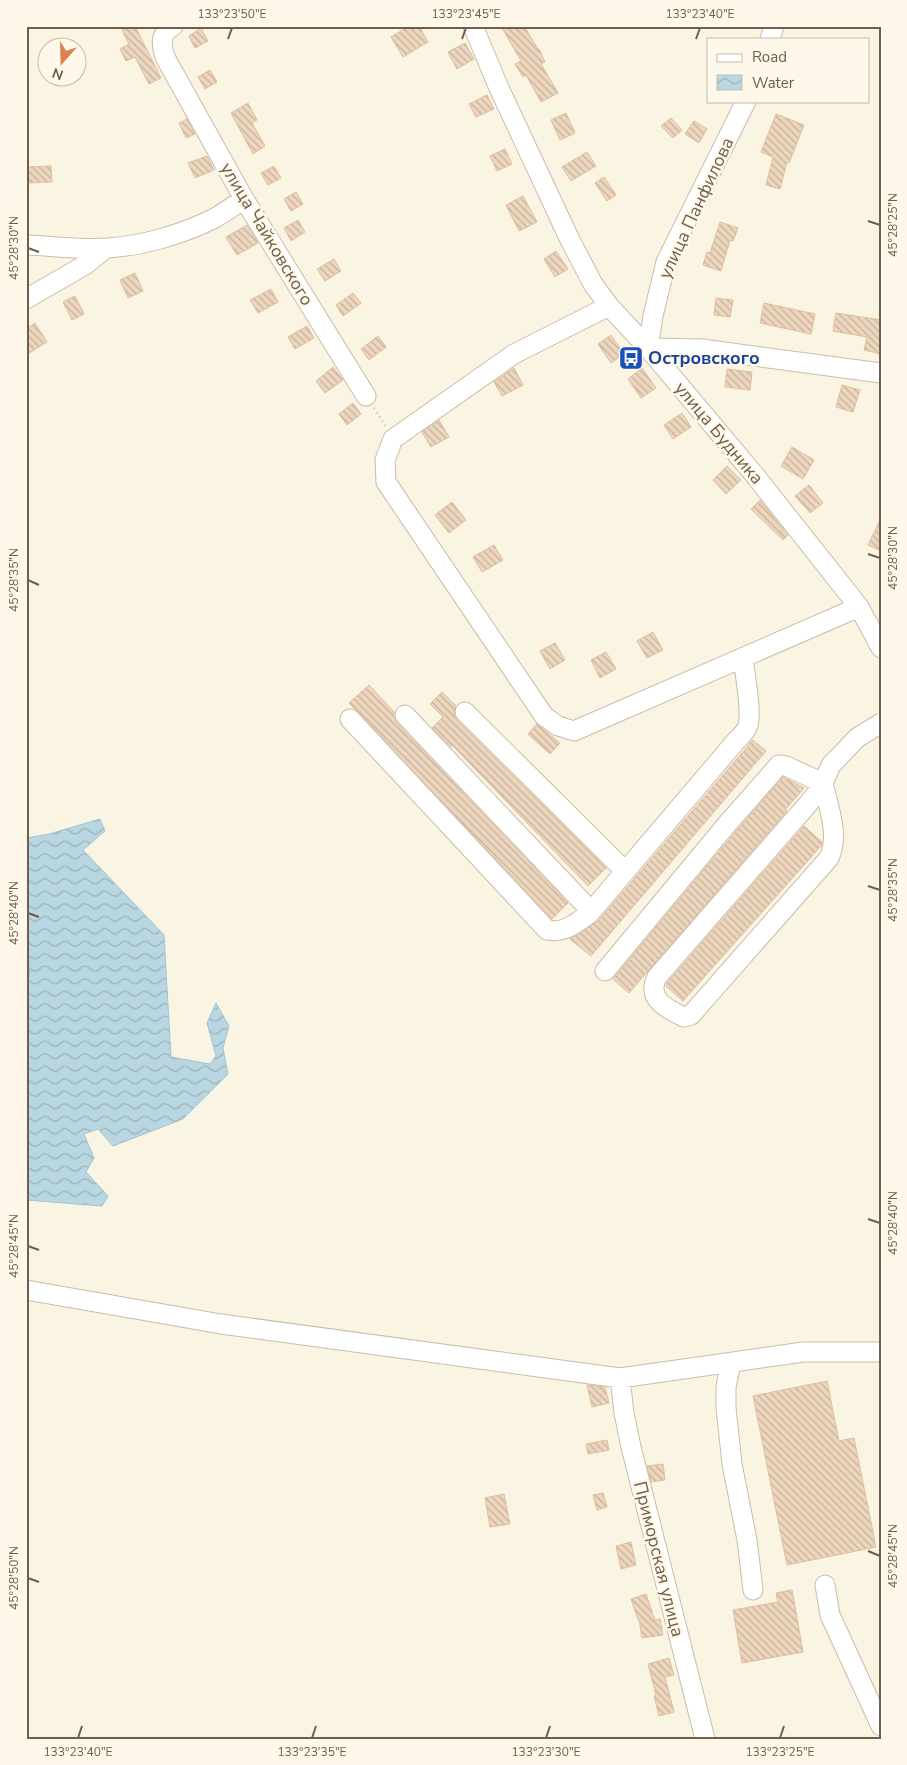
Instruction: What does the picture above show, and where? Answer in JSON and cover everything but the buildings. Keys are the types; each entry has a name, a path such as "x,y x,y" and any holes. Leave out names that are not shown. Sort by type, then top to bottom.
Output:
{"street":[{"name":"улица Чайковского","path":"173,26 167,30 162,40 166,59 244,199 366,396"},
{"name":"улица Будника","path":"473,26 570,240 593,284 609,306 648,348 757,478 859,607 881,648"},
{"path":"770,38 774,26"},
{"name":"улица Панфилова","path":"648,348 653,316 666,262 746,102"},
{"path":"26,245 106,248 137,244 215,218 244,199"},
{"path":"26,299 85,265 106,248"},
{"path":"609,306 514,354 393,439 385,460 386,482 539,708 551,722 565,730 574,731 859,607"},
{"path":"648,348 702,349 881,374"},
{"path":"350,719 547,930 566,930 591,911 744,734 749,724 749,716 743,658"},
{"path":"465,712 626,871"},
{"path":"405,715 591,911"},
{"path":"823,783 834,837 833,849 829,858 691,1015 684,1017 666,1007 655,997 653,991 657,978 808,804 823,783 831,765 857,738 881,723"},
{"path":"605,971 728,823 779,765 786,766 823,783"},
{"path":"26,1290 221,1324 620,1378 803,1352 881,1352"},
{"path":"731,1363 726,1387 726,1408 732,1464 747,1540 753,1590"},
{"name":"Приморская улица","path":"620,1378 631,1447 705,1739"},
{"path":"826,1585 830,1615 881,1726"}],"path":[{"path":"366,396 393,439"}],"water":[{"path":"100,819 105,831 83,850 164,935 171,1057 210,1064 216,1056 207,1023 216,1003 229,1026 223,1048 228,1074 183,1119 113,1146 98,1129 84,1134 94,1158 86,1172 108,1196 102,1206 26,1200 26,996 30,967 26,956 26,838 49,834"}],"place":[{"name":"Островского","path":"631,358"}]}
